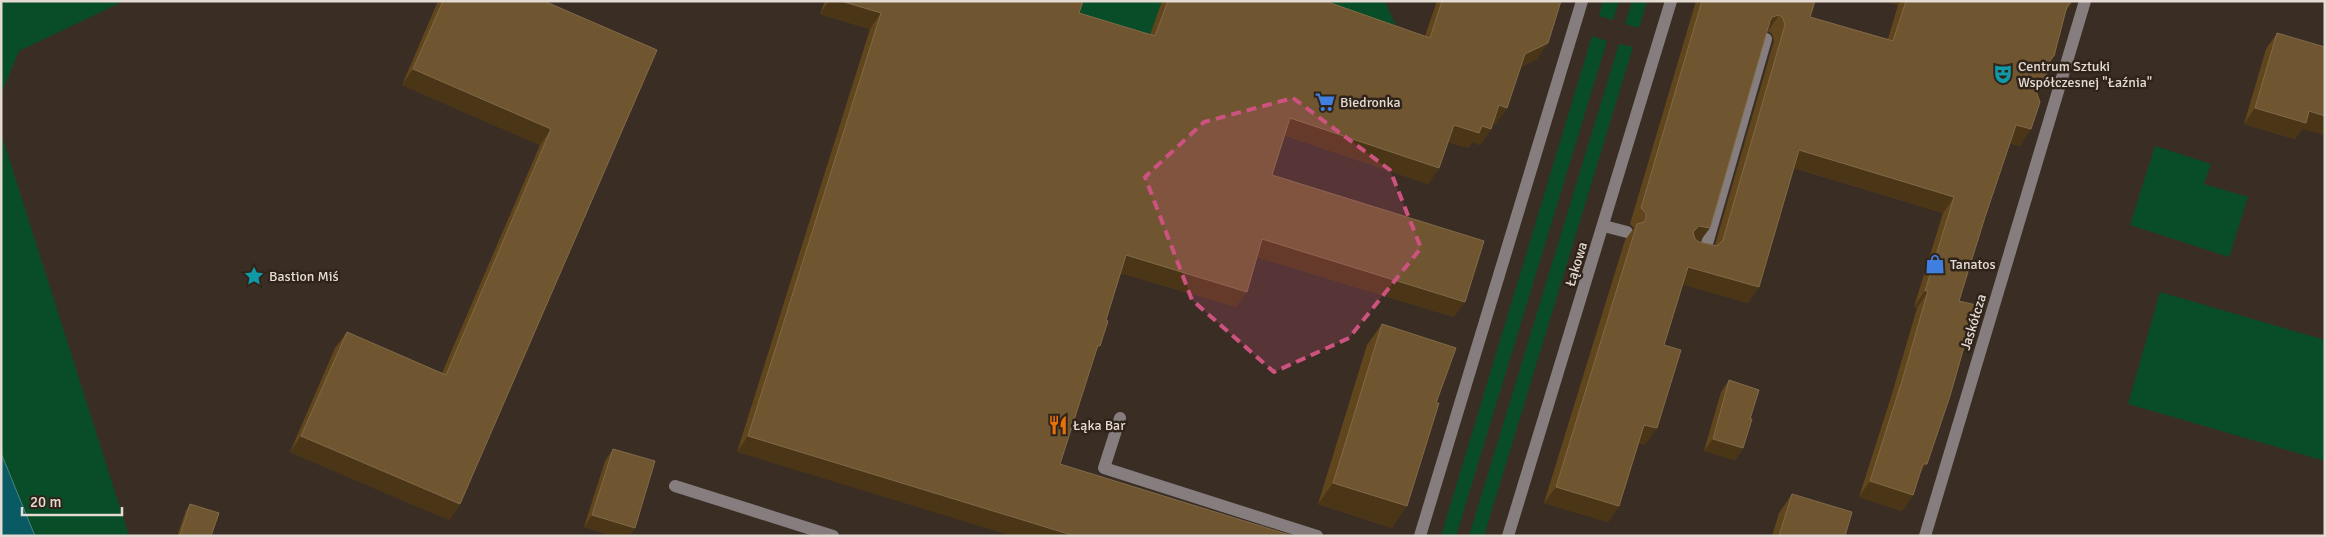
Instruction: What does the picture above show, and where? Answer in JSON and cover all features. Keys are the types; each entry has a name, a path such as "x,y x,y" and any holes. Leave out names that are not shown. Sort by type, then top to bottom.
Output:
{"street":[{"path":"1420,536 1582,1"},
{"name":"Łąkowa","path":"1508,536 1671,1"},
{"name":"Jaskółcza","path":"1924,536 2085,1"},
{"path":"1690,250 1704,254 1766,39"},
{"path":"1604,226 1628,232"},
{"path":"1120,418 1104,468 1317,536"},
{"path":"675,486 833,536"}],"highlighted area":[{"path":"1293,98 1390,170 1421,248 1349,338 1274,372 1192,300 1145,177 1204,122"}],"green space":[{"path":"1,1 124,1 19,51 1,94"},
{"path":"1068,1 1162,1 1146,52 1069,29"},
{"path":"1269,1 1385,1 1396,26"},
{"path":"1603,1 1619,1 1613,20 1599,16"},
{"path":"1632,1 1647,1 1639,28 1625,24"},
{"path":"1592,36 1607,41 1456,536 1441,536"},
{"path":"1619,44 1633,47 1484,536 1469,536"},
{"path":"1,133 129,536 35,536 1,453"},
{"path":"2155,146 2211,164 2204,184 2248,197 2229,257 2130,225"},
{"path":"2160,292 2325,340 2325,461 2128,404"}],"water":[{"path":"1,453 35,536 1,536"}],"building":[{"path":"443,1 544,1 657,50 460,504 301,436 347,332 446,375 551,129 413,69"},
{"path":"841,1 1083,1 1079,13 1155,36 1168,1 1325,1 1430,38 1442,1 1561,1 1548,43 1525,54 1507,108 1499,105 1491,129 1482,126 1479,133 1454,125 1439,168 1290,118 1272,175 1484,241 1465,302 1262,239 1247,292 1126,255 1106,320 1108,321 1100,346 1098,345 1060,464 1293,536 1075,536 748,436 881,13"},
{"path":"1702,1 1815,1 1810,17 1893,41 1906,1 2072,1 2067,6 2054,56 2051,59 2047,72 2046,82 2036,91 2040,102 2031,129 2016,125 1985,217 1959,301 1976,305 1950,396 1927,464 1923,464 1913,495 1870,481 1902,381 1928,291 1925,291 1954,197 1799,150 1759,287 1688,267 1664,345 1681,350 1657,428 1644,425 1619,506 1556,487 1637,224 1644,222 1646,218 1646,213 1641,208","holes":["1779,15 1783,18 1785,25 1723,240 1717,246 1699,242 1695,239 1693,232 1699,226 1710,228 1770,21 1772,17"]},
{"path":"2277,33 2325,47 2325,116 2309,111 2306,123 2255,108"},
{"path":"1382,324 1456,348 1436,403 1439,403 1407,506 1333,483"},
{"path":"1729,380 1759,390 1743,448 1713,439"},
{"path":"613,449 655,461 635,528 592,515"},
{"path":"1792,494 1852,512 1845,536 1779,536"},
{"path":"190,504 219,513 211,536 180,535"}],"place":[{"name":"Centrum Sztuki Współczesnej \"Łaźnia\"","path":"2003,74"},
{"name":"Biedronka","path":"1325,102"},
{"name":"Tanatos","path":"1935,264"},
{"name":"Bastion Miś","path":"254,276"},
{"name":"Łąka Bar","path":"1058,425"}]}
